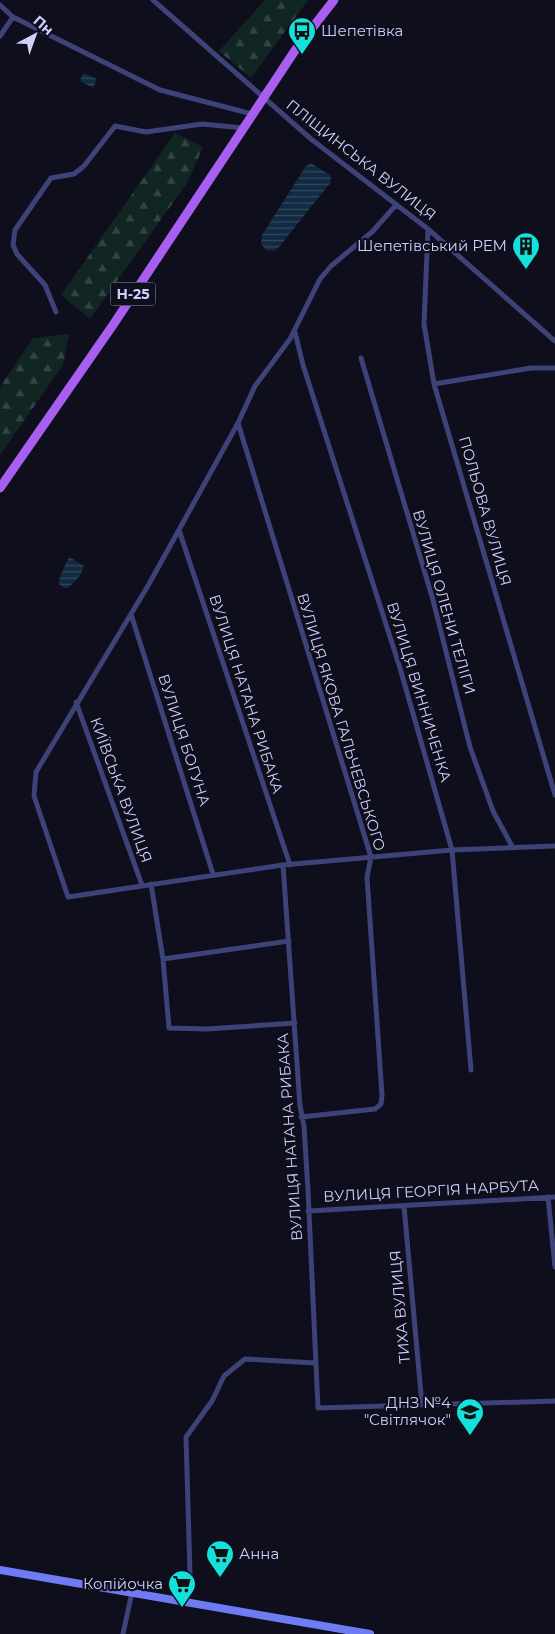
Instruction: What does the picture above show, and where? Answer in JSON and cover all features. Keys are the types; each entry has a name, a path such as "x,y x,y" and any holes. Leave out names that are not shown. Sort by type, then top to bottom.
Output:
{"main road":[{"name":"Н-25","path":"0,488 118,317 296,49 334,0"},
{"path":"0,1570 370,1634"}],"street":[{"name":"ПЛІЩИНСЬКА ВУЛИЦЯ","path":"152,0 340,163 428,229 555,341"},
{"path":"0,5 13,17 160,90 252,114"},
{"path":"0,36 13,17"},
{"path":"56,312 45,285 17,254 13,245 14,230 50,178 74,174 84,166 115,126 146,132 202,124 243,128"},
{"path":"396,205 366,238 337,260 325,272 308,301 294,331 255,386 238,423 179,530 36,772 34,796 68,897 213,874 286,865 452,850 555,846"},
{"name":"ПОЛЬОВА ВУЛИЦЯ","path":"428,229 424,324 434,384 555,795"},
{"name":"ВУЛИЦЯ ВИННИЧЕНКА","path":"294,331 303,365 400,668 452,850 471,1070"},
{"name":"ВУЛИЦЯ ОЛЕНИ ТЕЛІГИ","path":"361,358 432,600 470,747 493,811 513,848"},
{"path":"434,384 531,368 555,368"},
{"name":"ВУЛИЦЯ ЯКОВА ГАЛЬЧЕВСЬКОГО","path":"238,423 370,857 367,877 382,1095 381,1104 375,1109 301,1116"},
{"name":"ВУЛИЦЯ НАТАНА РИБАКА","path":"179,530 286,865 288,941 308,1211 318,1408 422,1405"},
{"name":"ВУЛИЦЯ БОГУНА","path":"131,614 213,874"},
{"name":"КИЇВСЬКА ВУЛИЦЯ","path":"76,702 142,885"},
{"name":"КИЇВСЬКА ВУЛИЦЯ","path":"152,884 163,959 169,1028 207,1029 295,1023"},
{"path":"163,959 288,941"},
{"name":"ВУЛИЦЯ ГЕОРГІЯ НАРБУТА","path":"308,1211 555,1196"},
{"path":"548,1197 555,1267"},
{"name":"ТИХА ВУЛИЦЯ","path":"404,1206 422,1405"},
{"path":"187,1601 190,1574 186,1437 212,1401 224,1376 245,1359 316,1362"},
{"path":"422,1405 555,1400"},
{"path":"123,1634 132,1592"}],"green space":[{"path":"265,0 308,0 251,78 219,51"},
{"path":"175,133 203,147 187,183 90,319 61,295"},
{"path":"69,334 63,365 0,455 0,387 33,338"}],"water":[{"path":"83,73 97,79 93,88 80,81"},
{"path":"311,163 330,175 331,182 279,247 274,251 266,250 261,244 262,235 306,166"},
{"path":"69,557 84,566 80,576 68,588 64,588 59,584 60,576"}],"place":[{"name":"Шепетівка","path":"302,55"},
{"name":"Шепетівський РЕМ","path":"526,270"},
{"name":"ДНЗ №4 \"Світлячок\"","path":"470,1436"},
{"name":"Анна","path":"220,1578"},
{"name":"Копійочка","path":"182,1608"}]}
